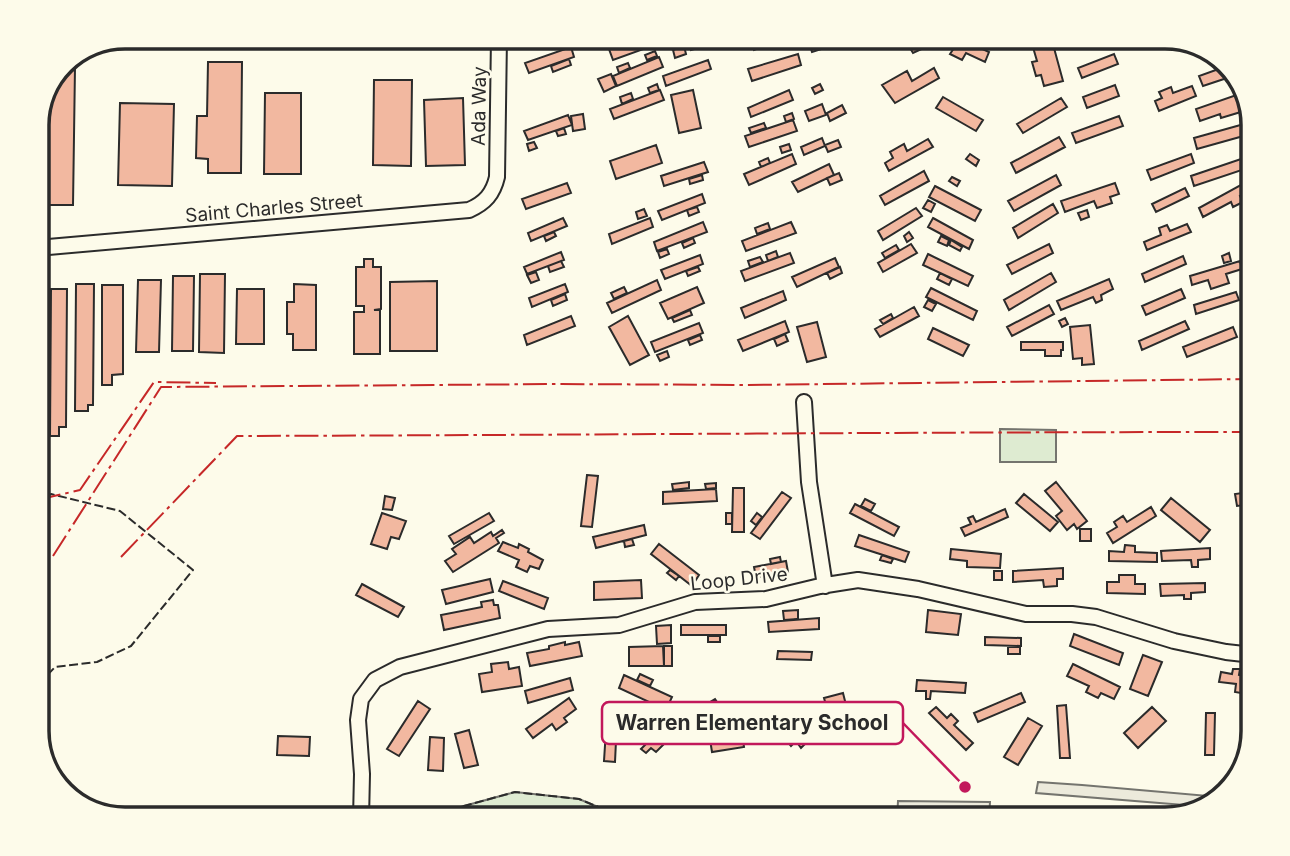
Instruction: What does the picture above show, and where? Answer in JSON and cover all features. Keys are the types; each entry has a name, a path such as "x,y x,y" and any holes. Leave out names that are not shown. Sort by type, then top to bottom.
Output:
{"street":[{"name":"Ada Way","path":"497,177 499,49"},
{"name":"Saint Charles Street","path":"49,247 469,211 486,200 494,190 497,177"},
{"path":"804,402 809,482 824,586"},
{"name":"Loop Drive","path":"361,807 361,699 368,686 390,671 548,629 607,627 630,623 695,602 766,599 858,580 918,589 1026,614 1096,617 1174,641 1241,653"}],"green space":[{"path":"1000,429 1056,430 1056,462 1000,462"},
{"path":"515,792 579,799 598,807 460,807"}],"shaded area":[{"path":"1038,782 1205,796 1181,805 1036,793"},
{"path":"898,801 990,802 990,807 898,807"}],"building":[{"path":"565,49 572,49 574,57 529,73 525,63"},
{"path":"609,49 644,49 613,60"},
{"path":"685,49 686,54 675,58 673,50"},
{"path":"953,49 983,49 989,52 985,62 966,53 962,60 950,54"},
{"path":"1034,49 1054,49 1063,81 1044,86 1041,75 1036,76 1032,62 1037,61"},
{"path":"655,51 657,56 647,60 645,55"},
{"path":"798,54 801,65 752,81 748,69"},
{"path":"1114,54 1118,64 1082,78 1078,68"},
{"path":"659,57 663,67 617,86 613,76"},
{"path":"569,59 571,65 553,72 551,66"},
{"path":"708,60 711,69 666,86 663,76"},
{"path":"208,62 242,62 241,173 208,173 208,159 196,158 197,116 207,116"},
{"path":"628,63 630,68 619,73 617,67"},
{"path":"75,68 73,205 49,205 49,120 57,91"},
{"path":"934,68 939,78 895,103 882,85 907,71 912,81"},
{"path":"1217,70 1225,79 1203,86 1199,76"},
{"path":"611,74 616,86 604,92 598,79"},
{"path":"374,80 412,80 411,166 373,165"},
{"path":"657,84 659,90 650,93 648,88"},
{"path":"820,84 823,90 815,94 812,88"},
{"path":"1115,85 1119,96 1087,108 1083,97"},
{"path":"1192,86 1196,96 1159,111 1155,101 1162,98 1159,92 1171,87 1173,93"},
{"path":"660,90 664,100 614,119 610,109"},
{"path":"693,90 701,128 679,133 671,95"},
{"path":"789,90 793,100 751,117 748,108"},
{"path":"265,93 301,93 301,174 264,174"},
{"path":"631,93 633,99 622,104 620,97"},
{"path":"1235,96 1239,112 1221,118 1220,114 1200,121 1196,109"},
{"path":"943,97 983,120 976,131 936,108"},
{"path":"463,98 465,165 426,166 424,100"},
{"path":"1061,98 1067,107 1023,133 1017,124"},
{"path":"120,103 174,104 172,186 118,185"},
{"path":"822,104 826,115 809,121 805,111"},
{"path":"842,105 846,113 830,121 827,113"},
{"path":"792,113 794,119 786,122 784,116"},
{"path":"583,114 585,129 573,131 571,116"},
{"path":"568,115 572,125 528,140 524,131"},
{"path":"1119,116 1123,126 1076,143 1072,133"},
{"path":"793,120 797,131 749,147 745,136"},
{"path":"764,123 766,128 751,133 749,128"},
{"path":"1241,125 1241,137 1197,149 1194,138"},
{"path":"564,128 566,134 558,136 556,131"},
{"path":"1059,137 1065,147 1016,173 1011,163"},
{"path":"822,138 825,146 804,155 801,147"},
{"path":"928,139 933,147 889,171 885,163 893,158 890,152 904,144 907,151"},
{"path":"838,140 841,147 828,152 825,145"},
{"path":"534,142 537,148 529,151 527,144"},
{"path":"789,144 791,150 782,153 780,147"},
{"path":"656,145 662,163 616,179 610,161"},
{"path":"792,154 796,164 749,185 744,174"},
{"path":"970,154 979,160 976,166 966,159"},
{"path":"1191,154 1194,163 1151,180 1147,170"},
{"path":"768,158 770,163 761,167 759,162"},
{"path":"1241,159 1241,170 1194,186 1191,176"},
{"path":"704,162 708,172 664,186 661,176"},
{"path":"829,164 834,175 798,192 792,182"},
{"path":"924,171 929,181 885,205 880,196"},
{"path":"839,173 842,180 830,185 827,178"},
{"path":"702,175 703,180 690,184 689,179"},
{"path":"1056,175 1061,185 1014,211 1008,201"},
{"path":"952,177 960,181 957,186 949,181"},
{"path":"567,183 571,193 526,209 522,199"},
{"path":"1115,183 1119,194 1110,197 1112,203 1097,208 1094,201 1065,212 1061,201"},
{"path":"1241,185 1241,203 1233,207 1231,202 1203,217 1199,208"},
{"path":"935,186 981,210 975,221 929,197"},
{"path":"1185,188 1189,196 1156,212 1152,204"},
{"path":"702,194 705,203 662,220 658,211"},
{"path":"928,200 935,204 931,212 923,208"},
{"path":"1053,204 1058,213 1018,238 1013,228"},
{"path":"697,207 699,212 689,216 687,210"},
{"path":"916,208 922,216 883,240 878,231"},
{"path":"644,209 647,216 638,219 636,212"},
{"path":"1087,210 1089,217 1081,220 1078,213"},
{"path":"563,218 567,226 531,241 528,233"},
{"path":"650,218 653,227 612,244 609,234"},
{"path":"933,218 973,240 969,249 928,227"},
{"path":"703,222 707,232 657,251 654,242"},
{"path":"791,222 796,233 746,251 742,241"},
{"path":"768,223 770,229 757,234 755,228"},
{"path":"1187,224 1191,232 1147,250 1144,242 1161,235 1159,228 1167,225 1170,231"},
{"path":"554,232 556,236 546,241 544,236"},
{"path":"909,232 913,238 907,242 904,236"},
{"path":"941,236 949,240 947,246 938,242"},
{"path":"693,238 695,243 684,248 682,243"},
{"path":"951,240 962,247 960,251 949,245"},
{"path":"911,244 917,253 883,272 878,263"},
{"path":"1049,244 1053,253 1012,274 1007,265"},
{"path":"896,245 899,250 885,258 882,253"},
{"path":"667,249 669,254 660,258 658,252"},
{"path":"776,251 778,257 768,261 766,255"},
{"path":"561,252 564,260 527,274 524,267"},
{"path":"790,253 794,263 745,281 741,271"},
{"path":"1229,253 1231,261 1224,263 1222,256"},
{"path":"928,254 973,276 968,286 923,265"},
{"path":"700,255 703,264 665,279 661,270"},
{"path":"1183,256 1186,264 1145,282 1142,274"},
{"path":"760,257 763,262 750,267 748,261"},
{"path":"835,258 839,267 797,287 792,277"},
{"path":"364,259 373,259 373,267 381,267 381,309 374,310 380,310 380,354 354,354 354,312 364,312 364,306 356,306 356,267 364,267"},
{"path":"561,261 564,267 550,272 548,266"},
{"path":"1240,261 1241,269 1226,274 1229,283 1211,289 1208,280 1192,285 1190,276"},
{"path":"698,267 700,271 688,276 686,271"},
{"path":"840,267 842,273 830,279 827,273"},
{"path":"536,272 539,280 531,283 527,275"},
{"path":"940,273 952,279 949,285 937,279"},
{"path":"1051,273 1056,282 1009,310 1004,300"},
{"path":"200,274 225,274 224,353 199,352"},
{"path":"173,276 194,276 193,351 172,351"},
{"path":"1109,279 1113,289 1101,295 1102,300 1096,303 1093,297 1061,310 1057,301"},
{"path":"138,280 161,280 159,352 136,352"},
{"path":"657,280 661,290 612,313 607,303"},
{"path":"437,281 437,351 390,351 390,282"},
{"path":"76,284 94,284 93,405 88,405 88,411 75,411"},
{"path":"294,284 316,285 316,350 293,350 293,334 287,334 287,302 294,302"},
{"path":"565,284 568,292 532,307 529,298"},
{"path":"102,285 123,285 123,374 112,375 112,385 102,385"},
{"path":"624,287 627,293 614,299 611,293"},
{"path":"697,287 704,303 668,319 660,303"},
{"path":"931,288 977,311 973,320 926,297"},
{"path":"51,289 67,289 66,427 59,427 59,436 50,436"},
{"path":"237,289 264,289 264,344 236,344"},
{"path":"1181,289 1185,298 1146,315 1142,306"},
{"path":"783,291 786,300 745,318 741,308"},
{"path":"1236,292 1239,300 1196,314 1194,305"},
{"path":"565,294 567,300 553,306 551,300"},
{"path":"928,300 936,304 932,311 924,307"},
{"path":"1049,305 1054,314 1012,336 1007,327"},
{"path":"914,307 919,316 880,337 875,329"},
{"path":"690,310 692,315 674,322 672,318"},
{"path":"891,314 893,318 883,324 880,320"},
{"path":"571,316 575,326 527,345 524,335"},
{"path":"628,316 649,355 630,365 609,327"},
{"path":"1065,318 1068,324 1062,327 1059,321"},
{"path":"785,321 789,332 743,351 738,340"},
{"path":"1185,321 1189,329 1142,350 1139,341"},
{"path":"817,322 826,357 807,362 797,327"},
{"path":"699,323 703,333 655,352 651,342"},
{"path":"1090,325 1094,364 1082,365 1082,358 1073,359 1070,327"},
{"path":"1233,327 1237,337 1187,357 1183,347"},
{"path":"933,328 969,345 963,356 928,339"},
{"path":"785,334 788,341 777,346 774,339"},
{"path":"700,335 702,340 690,345 688,340"},
{"path":"1021,342 1063,342 1063,350 1061,356 1045,356 1045,350 1021,350"},
{"path":"667,351 669,357 660,361 657,355"},
{"path":"587,475 598,476 592,527 581,526"},
{"path":"689,482 689,488 673,490 672,484"},
{"path":"1056,482 1087,521 1077,529 1074,524 1067,530 1056,516 1062,511 1045,491"},
{"path":"716,483 716,488 706,489 705,484"},
{"path":"733,488 744,488 744,532 732,532"},
{"path":"716,489 717,501 663,504 663,492"},
{"path":"782,492 791,498 760,539 751,533"},
{"path":"1241,493 1241,506 1237,506 1235,494"},
{"path":"1024,494 1058,522 1050,531 1016,503"},
{"path":"385,496 395,498 392,510 383,509"},
{"path":"1171,498 1210,530 1200,542 1161,510"},
{"path":"865,499 875,504 871,511 861,506"},
{"path":"855,504 899,527 894,536 850,513"},
{"path":"1151,507 1156,516 1113,543 1107,533 1117,527 1114,522 1123,516 1127,522"},
{"path":"1005,509 1008,517 965,536 961,528 971,524 968,518 973,516 976,522"},
{"path":"382,513 406,521 399,539 391,537 387,549 371,544"},
{"path":"489,513 494,521 454,544 449,536"},
{"path":"726,513 732,513 732,524 726,524"},
{"path":"757,513 762,517 756,525 751,521"},
{"path":"644,525 646,535 596,548 593,537"},
{"path":"1080,529 1091,529 1091,541 1080,541"},
{"path":"502,530 504,533 496,538 499,543 453,572 445,561 456,554 452,549 470,537 474,543 491,532 493,536"},
{"path":"859,535 909,552 905,562 855,546"},
{"path":"632,539 634,545 625,547 624,541"},
{"path":"503,542 518,548 519,544 529,549 528,552 543,560 539,569 530,566 527,572 516,567 519,560 498,551"},
{"path":"659,544 699,575 692,586 651,554"},
{"path":"1125,545 1135,546 1135,552 1157,553 1157,562 1109,561 1109,551 1124,552"},
{"path":"1210,548 1210,559 1198,560 1198,567 1192,567 1191,560 1162,561 1161,551"},
{"path":"951,549 1001,554 1000,568 967,567 967,561 950,559"},
{"path":"882,555 893,559 891,563 880,560"},
{"path":"780,557 781,562 771,564 770,559"},
{"path":"786,561 788,572 756,577 754,567"},
{"path":"1063,568 1063,579 1057,579 1057,586 1044,587 1043,580 1013,582 1013,571"},
{"path":"670,570 679,576 676,580 667,573"},
{"path":"994,571 1002,571 1002,580 994,580"},
{"path":"1119,575 1135,575 1135,584 1145,584 1145,594 1107,593 1107,582 1119,582"},
{"path":"490,579 493,592 446,604 442,590"},
{"path":"641,580 642,598 594,600 594,582"},
{"path":"503,581 548,598 544,609 499,591"},
{"path":"1205,583 1205,592 1191,593 1191,599 1184,599 1184,595 1161,596 1160,584"},
{"path":"362,584 404,607 398,617 356,595"},
{"path":"493,600 494,605 498,605 500,618 444,630 441,615 482,607 481,602"},
{"path":"798,610 798,619 784,620 783,611"},
{"path":"928,610 961,614 958,635 926,632"},
{"path":"819,618 819,629 769,632 768,622"},
{"path":"671,625 671,643 657,644 656,626"},
{"path":"681,625 726,625 726,635 681,635"},
{"path":"1074,634 1123,653 1119,665 1070,646"},
{"path":"708,636 720,636 720,642 708,642"},
{"path":"985,637 1021,638 1021,646 985,645"},
{"path":"565,642 565,645 579,642 582,656 530,666 527,653 549,649 549,646"},
{"path":"663,646 664,666 629,666 629,647"},
{"path":"664,646 672,646 672,666 664,666"},
{"path":"1008,647 1020,647 1020,654 1008,654"},
{"path":"778,651 812,652 811,660 777,659"},
{"path":"1143,655 1162,662 1148,696 1130,689"},
{"path":"508,662 509,669 519,667 522,686 482,692 479,674 492,672 491,664"},
{"path":"1073,664 1120,687 1114,699 1101,693 1098,698 1086,692 1089,686 1067,676"},
{"path":"1233,669 1240,669 1241,693 1235,692 1236,684 1219,682 1221,672 1232,674"},
{"path":"640,674 653,680 650,686 637,680"},
{"path":"624,675 672,697 666,710 619,688"},
{"path":"570,678 573,690 528,703 525,691"},
{"path":"917,680 966,683 965,693 931,691 930,699 926,699 926,691 916,691"},
{"path":"843,693 851,725 833,730 824,698"},
{"path":"1021,693 1025,702 978,722 974,713"},
{"path":"569,698 576,709 564,718 567,722 556,730 552,724 533,738 526,729"},
{"path":"715,699 721,708 681,732 675,723"},
{"path":"418,701 430,709 399,756 387,749"},
{"path":"1066,705 1070,758 1060,758 1057,706"},
{"path":"936,707 947,718 951,714 958,721 954,725 973,743 966,750 929,713"},
{"path":"1152,707 1166,721 1138,748 1124,733"},
{"path":"777,708 784,715 788,711 797,721 792,725 807,742 801,748 796,741 791,746 787,741 791,737 771,713"},
{"path":"632,712 637,717 641,712 656,726 651,732 664,744 656,752 651,748 646,753 641,749 648,742 624,720"},
{"path":"1206,713 1215,713 1214,755 1205,755"},
{"path":"607,714 616,715 616,728 625,729 624,742 616,741 615,762 604,761"},
{"path":"1028,718 1042,726 1018,765 1004,757"},
{"path":"741,727 744,747 712,752 709,733"},
{"path":"469,730 478,765 464,768 455,734"},
{"path":"278,736 310,737 309,756 277,755"},
{"path":"430,737 444,738 443,771 428,770"}],"fence":[{"path":"49,496 120,511 193,570 131,646 97,662 55,667 49,673"},
{"path":"460,807 515,792 579,799 598,807"}],"power":[{"path":"53,556 161,387 746,385 1241,379"},
{"path":"49,497 80,490 154,382 216,383"},
{"path":"121,557 237,436 1241,432"}],"place":[{"name":"Warren Elementary School","path":"965,787"}]}
